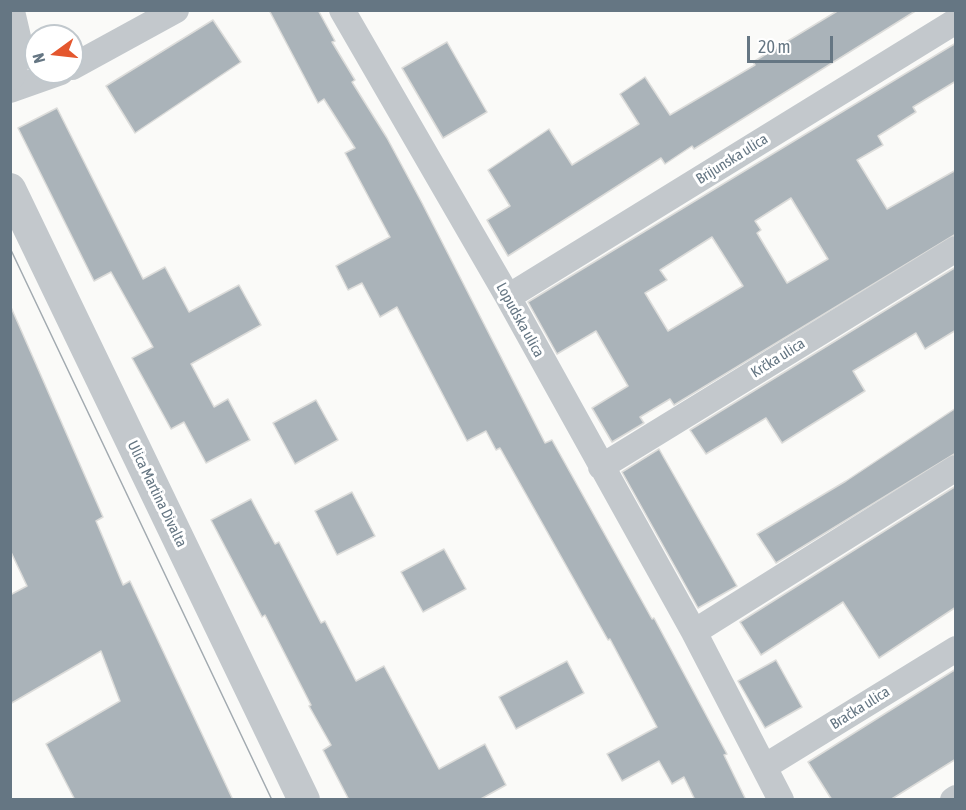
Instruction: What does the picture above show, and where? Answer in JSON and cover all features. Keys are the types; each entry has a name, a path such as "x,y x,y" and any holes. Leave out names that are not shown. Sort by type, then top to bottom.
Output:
{"street":[{"path":"84,60 176,10"},
{"name":"Lopudska ulica","path":"342,10 508,297 694,632 781,800"},
{"name":"Brijunska ulica","path":"508,297 956,21"},
{"path":"10,74 21,32"},
{"path":"84,52 100,50"},
{"path":"10,90 27,84"},
{"name":"Ulica Martina Divalta","path":"10,189 304,800"},
{"name":"Krčka ulica","path":"601,466 956,249"},
{"path":"694,632 956,468"},
{"name":"Bračka ulica","path":"764,767 956,649"}],"building":[{"path":"269,10 318,10 335,41 332,42 355,80 352,82 387,138 422,203 545,443 552,440 652,619 654,618 727,754 724,755 746,800 695,800 684,777 672,784 659,761 622,781 607,754 657,727 610,639 608,640 500,448 496,450 486,431 467,441 397,307 380,317 362,283 348,290 336,266 390,237 345,153 355,148 324,99 318,103"},
{"path":"839,10 917,10 694,149 692,146 665,164 661,158 508,256 487,220 510,206 488,170 549,129 572,165 639,124 620,94 645,77 670,115 755,65 753,62"},
{"path":"213,20 241,62 135,133 106,86"},
{"path":"447,42 487,112 443,138 402,68"},
{"path":"956,43 956,81 913,107 916,112 878,136 883,145 857,160 887,209 956,170 956,234 674,405 670,399 640,417 644,423 612,442 592,408 628,386 596,331 557,354 528,302","holes":["791,198 828,259 787,283 757,233 761,230 755,221","712,237 743,286 668,331 645,293 667,280 660,270"]},
{"path":"57,108 143,279 165,267 189,312 239,285 261,325 191,364 214,407 228,399 250,440 206,463 184,422 171,429 132,358 153,347 111,272 94,281 18,128"},
{"path":"956,267 956,330 925,349 916,333 853,371 865,391 782,443 766,418 706,454 690,430"},
{"path":"10,305 103,517 96,521 123,585 130,581 233,800 75,800 46,744 120,701 101,651 10,704 10,595 27,586 10,550"},
{"path":"316,400 338,440 295,464 273,423"},
{"path":"956,408 956,453 776,563 757,534 846,481"},
{"path":"659,449 737,586 698,608 622,472"},
{"path":"956,486 956,607 879,658 843,602 761,655 740,622"},
{"path":"352,492 375,536 337,555 315,511"},
{"path":"251,499 275,544 279,542 321,623 325,621 356,681 384,666 439,769 485,744 506,785 479,800 349,800 323,750 331,745 309,706 311,705 265,615 262,617 211,520"},
{"path":"444,549 466,589 423,612 401,572"},
{"path":"776,660 802,707 765,728 738,681"},
{"path":"567,661 584,693 516,729 499,697"},
{"path":"956,669 956,759 890,800 832,800 808,762"}],"tram line":[{"path":"10,248 272,800"}]}
